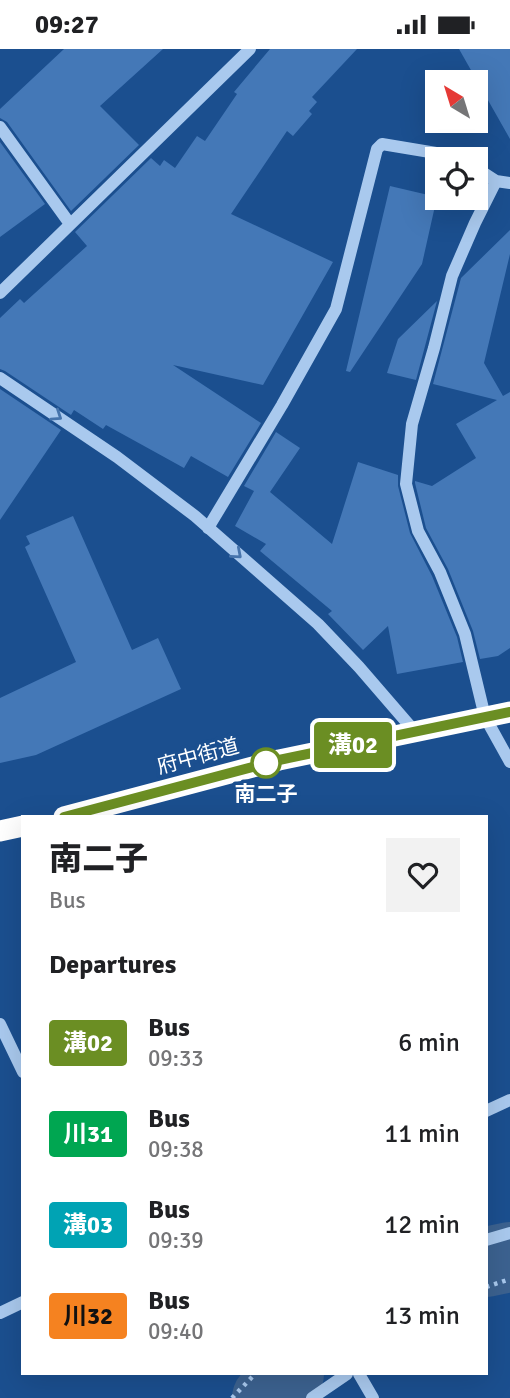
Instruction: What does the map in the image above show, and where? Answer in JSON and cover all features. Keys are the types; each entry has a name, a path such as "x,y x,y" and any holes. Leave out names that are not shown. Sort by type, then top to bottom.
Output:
{"highway":[{"name":"府中街道","path":"92,814 279,760 510,712"},
{"path":"0,831 21,826"}],"street":[{"path":"0,293 250,49"},
{"path":"0,127 70,224"},
{"path":"208,528 336,309 377,149 382,144 425,151"},
{"path":"488,176 496,181 510,183"},
{"path":"496,181 452,276 412,424 406,484 418,531 440,572 465,634 485,717 510,762"},
{"path":"0,378 117,457 208,528 318,624 416,733"},
{"path":"0,1024 21,1068"},
{"path":"488,1110 510,1100"},
{"path":"488,1239 510,1233"},
{"path":"0,1313 21,1303"},
{"path":"312,1398 346,1375"},
{"path":"360,1375 373,1398"}],"path":[{"path":"488,1286 510,1279"},
{"path":"232,1398 254,1375"}],"building":[{"path":"64,49 163,49 100,106 139,145 71,211 7,122 0,118 0,109"},
{"path":"270,49 357,49 312,97 317,102 309,111 312,114 293,136 287,131 231,214 333,262 263,385 173,365 261,423 228,477 191,456 184,468 106,425 103,429 74,410 71,415 0,369 0,318 20,299 24,303 87,246 75,232 151,158 160,166 164,160 175,168 197,136 205,141 237,94 234,92"},
{"path":"459,49 510,49 510,139 488,100 488,70 471,70"},
{"path":"0,142 45,204 0,237"},
{"path":"390,186 425,194 425,210 434,210 422,264 350,372 346,371"},
{"path":"510,230 510,254 484,363 503,396 510,392 510,648 498,656 480,659 473,631 448,569 426,528 415,481 432,486 476,458 456,424 497,400 433,384 461,278"},
{"path":"437,301 416,380 387,373 398,339"},
{"path":"0,389 61,430 0,520"},
{"path":"276,432 300,448 270,492 332,544 358,462 398,475 398,486 410,533 432,576 457,637 463,662 397,674 388,626 363,650 328,614 332,611 260,551 266,544 235,526 254,491 244,486"},
{"path":"73,516 132,650 158,638 181,689 36,755 0,763 0,698 76,662 25,547 30,544 26,536"}],"waterway":[{"path":"488,1262 510,1257"},
{"path":"267,1398 288,1375"}],"bus line":[{"name":"溝02","path":"73,815 279,760 510,712"}],"place":[{"name":"南二子","path":"266,763"}]}
